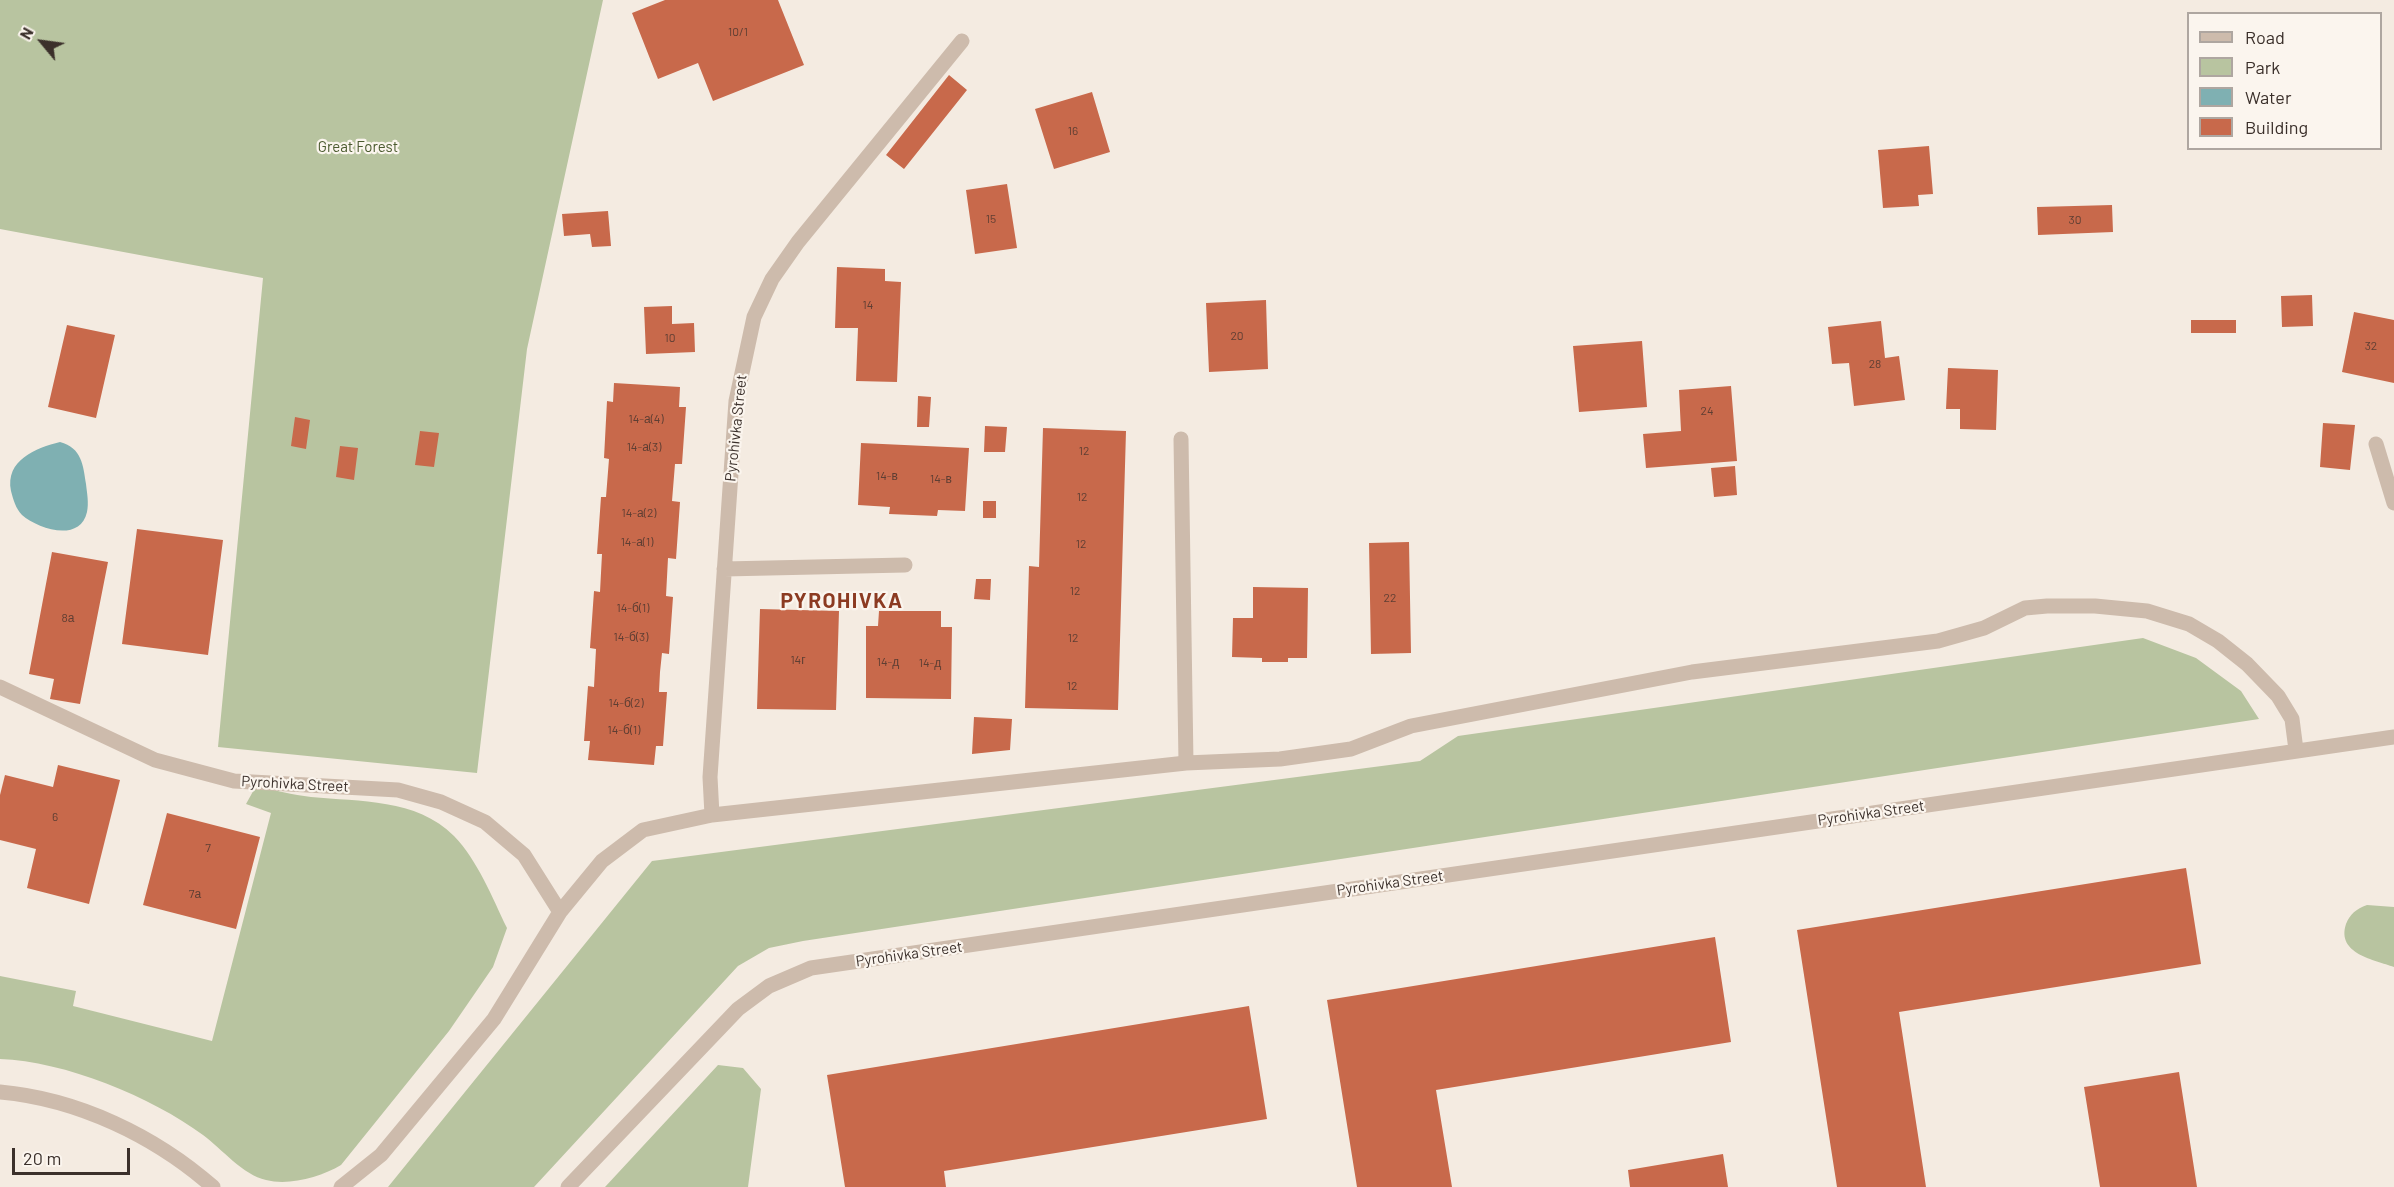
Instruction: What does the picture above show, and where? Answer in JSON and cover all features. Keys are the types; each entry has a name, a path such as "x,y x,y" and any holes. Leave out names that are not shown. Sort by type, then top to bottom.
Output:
{"street":[{"name":"Pyrohivka Street","path":"712,815 710,777 736,400 754,316 772,279 798,242 962,40"},
{"path":"1181,439 1186,762"},
{"path":"2376,444 2394,503"},
{"path":"724,569 905,565"},
{"path":"341,1187 381,1155 494,1019 560,912 602,861 643,830 712,815 1186,762 1280,759 1351,749 1411,726 1692,672 1938,640 1984,628 2025,608 2047,606 2095,606 2147,611 2189,624 2218,640 2247,664 2278,696 2292,719 2296,750"},
{"name":"Pyrohivka Street","path":"0,687 155,759 234,780 398,790 441,802 485,822 524,855 560,912"},
{"name":"Pyrohivka Street","path":"568,1187 738,1009 769,986 811,968 2394,737"},
{"path":"0,1092 36,1095 118,1126 158,1146 213,1187"}],"green space":[{"name":"Great Forest","path":"0,0 603,0 527,349 477,773 218,747 263,278 0,229"},
{"path":"2143,638 2196,658 2241,691 2259,719 769,948 738,966 534,1187 388,1187 652,861 1420,761 1458,736"},
{"path":"256,786 304,796 387,804 405,808 439,824 463,846 484,880 507,928 493,967 449,1031 341,1165 315,1177 285,1182 266,1180 249,1173 203,1135 159,1107 133,1095 52,1066 0,1059 0,976 76,991 73,1006 212,1041 271,813 246,804"},
{"path":"2367,905 2394,907 2394,967 2359,954 2347,942 2344,934 2348,920 2354,912"},
{"path":"718,1065 743,1068 761,1089 748,1187 605,1187"}],"water":[{"path":"60,442 73,448 80,458 88,498 87,512 83,522 76,528 68,530 38,525 22,515 14,501 10,480 13,471 24,457"}],"building":[{"path":"665,0 778,0 804,65 713,101 698,63 658,79 632,13"},
{"path":"949,75 967,90 904,169 886,155"},
{"path":"1092,92 1110,152 1054,169 1035,109"},
{"path":"1929,146 1933,194 1918,195 1919,206 1883,208 1878,150"},
{"path":"1007,184 1017,248 975,254 966,190"},
{"path":"2112,205 2113,232 2038,235 2037,207"},
{"path":"608,211 611,246 592,247 590,234 564,236 562,214"},
{"path":"837,267 885,269 885,281 901,282 897,382 856,381 858,328 835,328"},
{"path":"2312,295 2313,326 2282,327 2281,296"},
{"path":"1266,300 1268,369 1209,372 1206,303"},
{"path":"672,306 672,324 694,323 695,352 646,354 644,307"},
{"path":"2354,312 2394,320 2394,383 2342,372"},
{"path":"2191,320 2236,320 2236,333 2191,333"},
{"path":"1881,321 1885,358 1899,356 1905,400 1854,406 1849,363 1832,364 1828,327"},
{"path":"67,325 115,335 96,418 48,407"},
{"path":"1642,341 1647,407 1579,412 1573,346"},
{"path":"1948,368 1998,370 1996,430 1960,429 1960,409 1946,409"},
{"path":"614,383 680,387 679,407 686,407 682,464 675,464 672,501 680,502 676,559 668,558 666,596 673,597 669,654 662,653 660,672 659,692 667,692 663,746 656,746 654,765 588,760 590,741 584,741 588,686 594,687 596,649 590,648 594,591 600,592 602,554 597,554 601,497 606,497 609,459 604,458 607,401 613,402"},
{"path":"1731,386 1737,461 1646,468 1643,434 1681,431 1679,390"},
{"path":"918,396 931,397 929,427 917,427"},
{"path":"295,417 310,420 306,449 291,446"},
{"path":"2323,423 2355,425 2350,470 2320,467"},
{"path":"985,426 1007,427 1005,452 984,452"},
{"path":"1043,428 1126,431 1118,710 1025,708 1029,566 1039,567"},
{"path":"420,431 439,433 434,467 415,465"},
{"path":"861,443 969,448 965,511 938,510 937,516 889,514 890,507 858,505"},
{"path":"340,446 358,448 354,480 336,477"},
{"path":"1735,466 1737,495 1714,497 1711,468"},
{"path":"983,501 996,501 996,518 983,518"},
{"path":"137,529 223,540 208,655 122,644"},
{"path":"1409,542 1411,653 1371,654 1369,543"},
{"path":"52,552 108,562 80,704 50,699 54,679 29,674"},
{"path":"976,579 991,579 990,600 974,599"},
{"path":"1253,587 1308,588 1307,658 1288,658 1288,662 1262,662 1262,658 1232,657 1233,618 1253,618"},
{"path":"760,609 839,611 836,710 757,709"},
{"path":"879,611 941,611 941,627 952,627 951,699 866,698 866,626 878,626"},
{"path":"974,717 1012,719 1010,750 972,754"},
{"path":"58,765 120,780 89,904 27,888 36,849 0,840 0,795 5,775 53,787"},
{"path":"167,813 260,837 236,929 143,905"},
{"path":"2186,868 2201,964 1899,1012 1926,1187 1837,1187 1797,930"},
{"path":"1715,937 1731,1042 1436,1090 1452,1187 1357,1187 1327,1000"},
{"path":"1249,1006 1267,1119 944,1171 946,1187 845,1187 827,1075"},
{"path":"2179,1072 2197,1187 2100,1187 2084,1087"},
{"path":"1723,1154 1728,1187 1630,1187 1628,1170"}],"district":[{"name":"PYROHIVKA","path":"842,601"}]}
